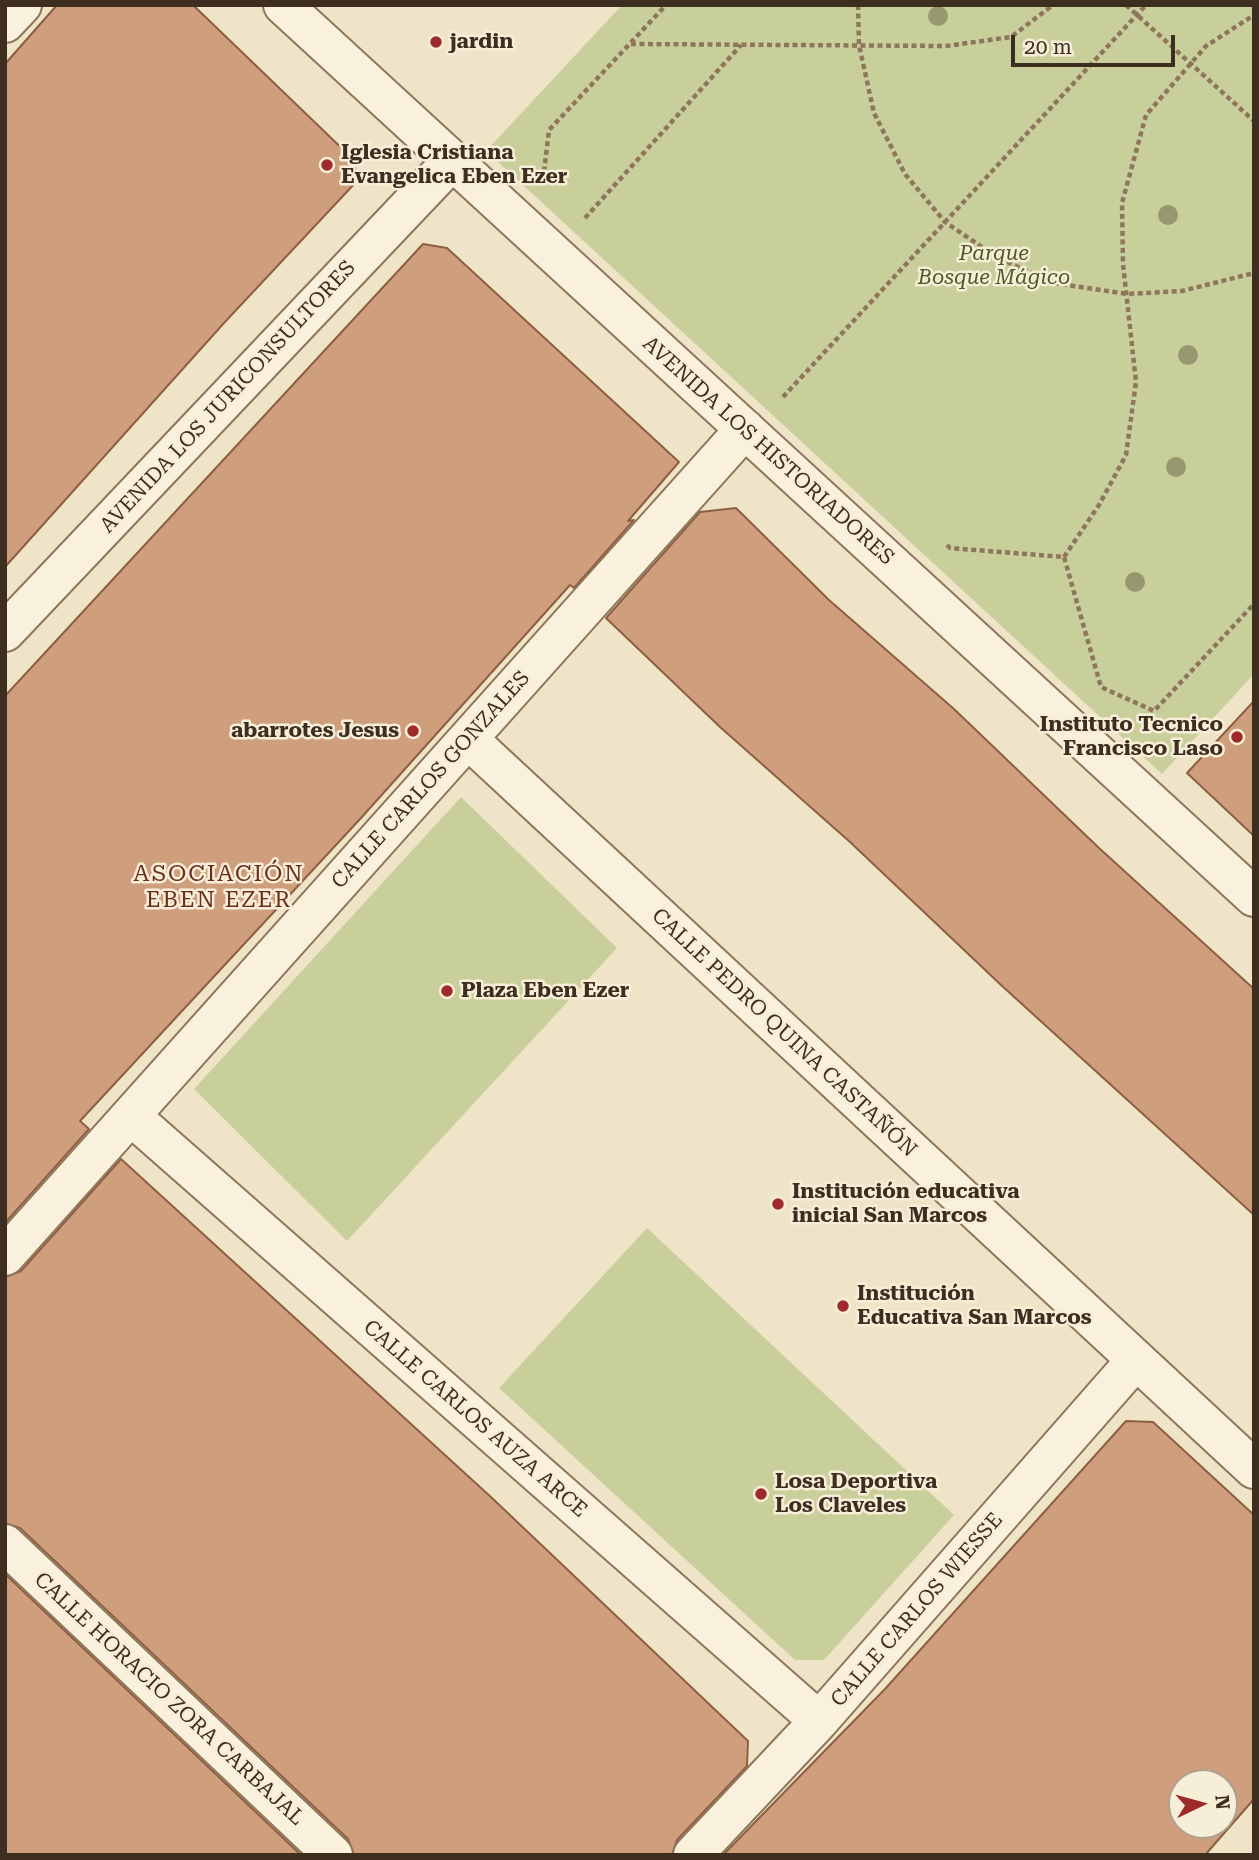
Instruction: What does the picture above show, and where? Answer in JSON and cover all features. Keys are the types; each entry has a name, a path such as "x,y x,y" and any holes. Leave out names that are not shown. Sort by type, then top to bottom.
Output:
{"street":[{"path":"5,23 22,5"},
{"name":"AVENIDA LOS HISTORIADORES","path":"283,5 1254,897"},
{"name":"AVENIDA LOS JURICONSULTORES","path":"5,632 451,162"},
{"name":"CALLE CARLOS GONZALES","path":"5,1256 745,429"},
{"name":"CALLE PEDRO QUINA CASTAÑÓN","path":"468,739 1254,1469"},
{"name":"CALLE CARLOS AUZA ARCE","path":"131,1116 819,1721"},
{"name":"CALLE CARLOS WIESSE","path":"693,1855 819,1721 1136,1360"},
{"name":"CALLE HORACIO ZORA CARBAJAL","path":"5,1544 333,1855"}],"path":[{"path":"552,188 543,181 549,130 666,5"},
{"path":"858,5 859,45 874,113 905,174 945,222 998,258 1054,283 1127,294 1182,291 1254,273"},
{"path":"631,44 946,46 1011,37 1053,5"},
{"path":"1126,5 1254,121"},
{"path":"783,397 1146,5"},
{"path":"1063,557 1099,505 1126,455 1136,382 1127,294 1122,203 1146,115 1206,46 1254,15"},
{"path":"585,219 741,44"},
{"path":"577,211 595,228"},
{"path":"773,388 793,406"},
{"path":"940,539 950,548 1063,557"},
{"path":"1063,557 1101,687 1154,711 1254,604"}],"green space":[{"name":"Parque Bosque Mágico","path":"622,5 1254,5 1254,674 1162,774 486,151"},
{"path":"461,797 617,948 347,1241 194,1089"},
{"path":"647,1228 954,1515 824,1660 795,1660 499,1388"}],"building":[{"path":"57,5 193,5 354,160 357,181 224,323 5,567 5,64"},
{"path":"423,244 447,248 679,462 628,521 634,520 574,588 570,585 361,818 80,1121 89,1129 5,1223 5,696"},
{"path":"736,508 829,600 954,709 1099,848 1254,989 1254,1215 1001,985 850,842 720,727 606,618 700,512"},
{"name":"Instituto Tecnico Francisco Laso","path":"1254,701 1254,836 1187,773"},
{"path":"121,1159 492,1498 748,1741 747,1766 677,1840 672,1855 354,1855 348,1839 20,1528 5,1523 5,1277 21,1271"},
{"path":"1126,1421 1153,1422 1254,1515 1254,1799 1238,1817 1238,1769 1168,1769 1168,1839 1219,1839 1205,1855 723,1855 885,1689"},
{"path":"5,1574 301,1855 5,1855"}],"place":[{"name":"jardin","path":"436,42"},
{"name":"Iglesia Cristiana Evangelica Eben Ezer","path":"327,165"},
{"name":"abarrotes Jesus","path":"413,731"},
{"name":"Instituto Tecnico Francisco Laso","path":"1237,737"},
{"name":"Plaza Eben Ezer","path":"447,991"},
{"name":"Institución educativa inicial San Marcos","path":"778,1204"},
{"name":"Institución Educativa San Marcos","path":"843,1306"},
{"name":"Losa Deportiva Los Claveles","path":"761,1494"}],"district":[{"name":"ASOCIACIÓN EBEN EZER","path":"219,887"}]}
